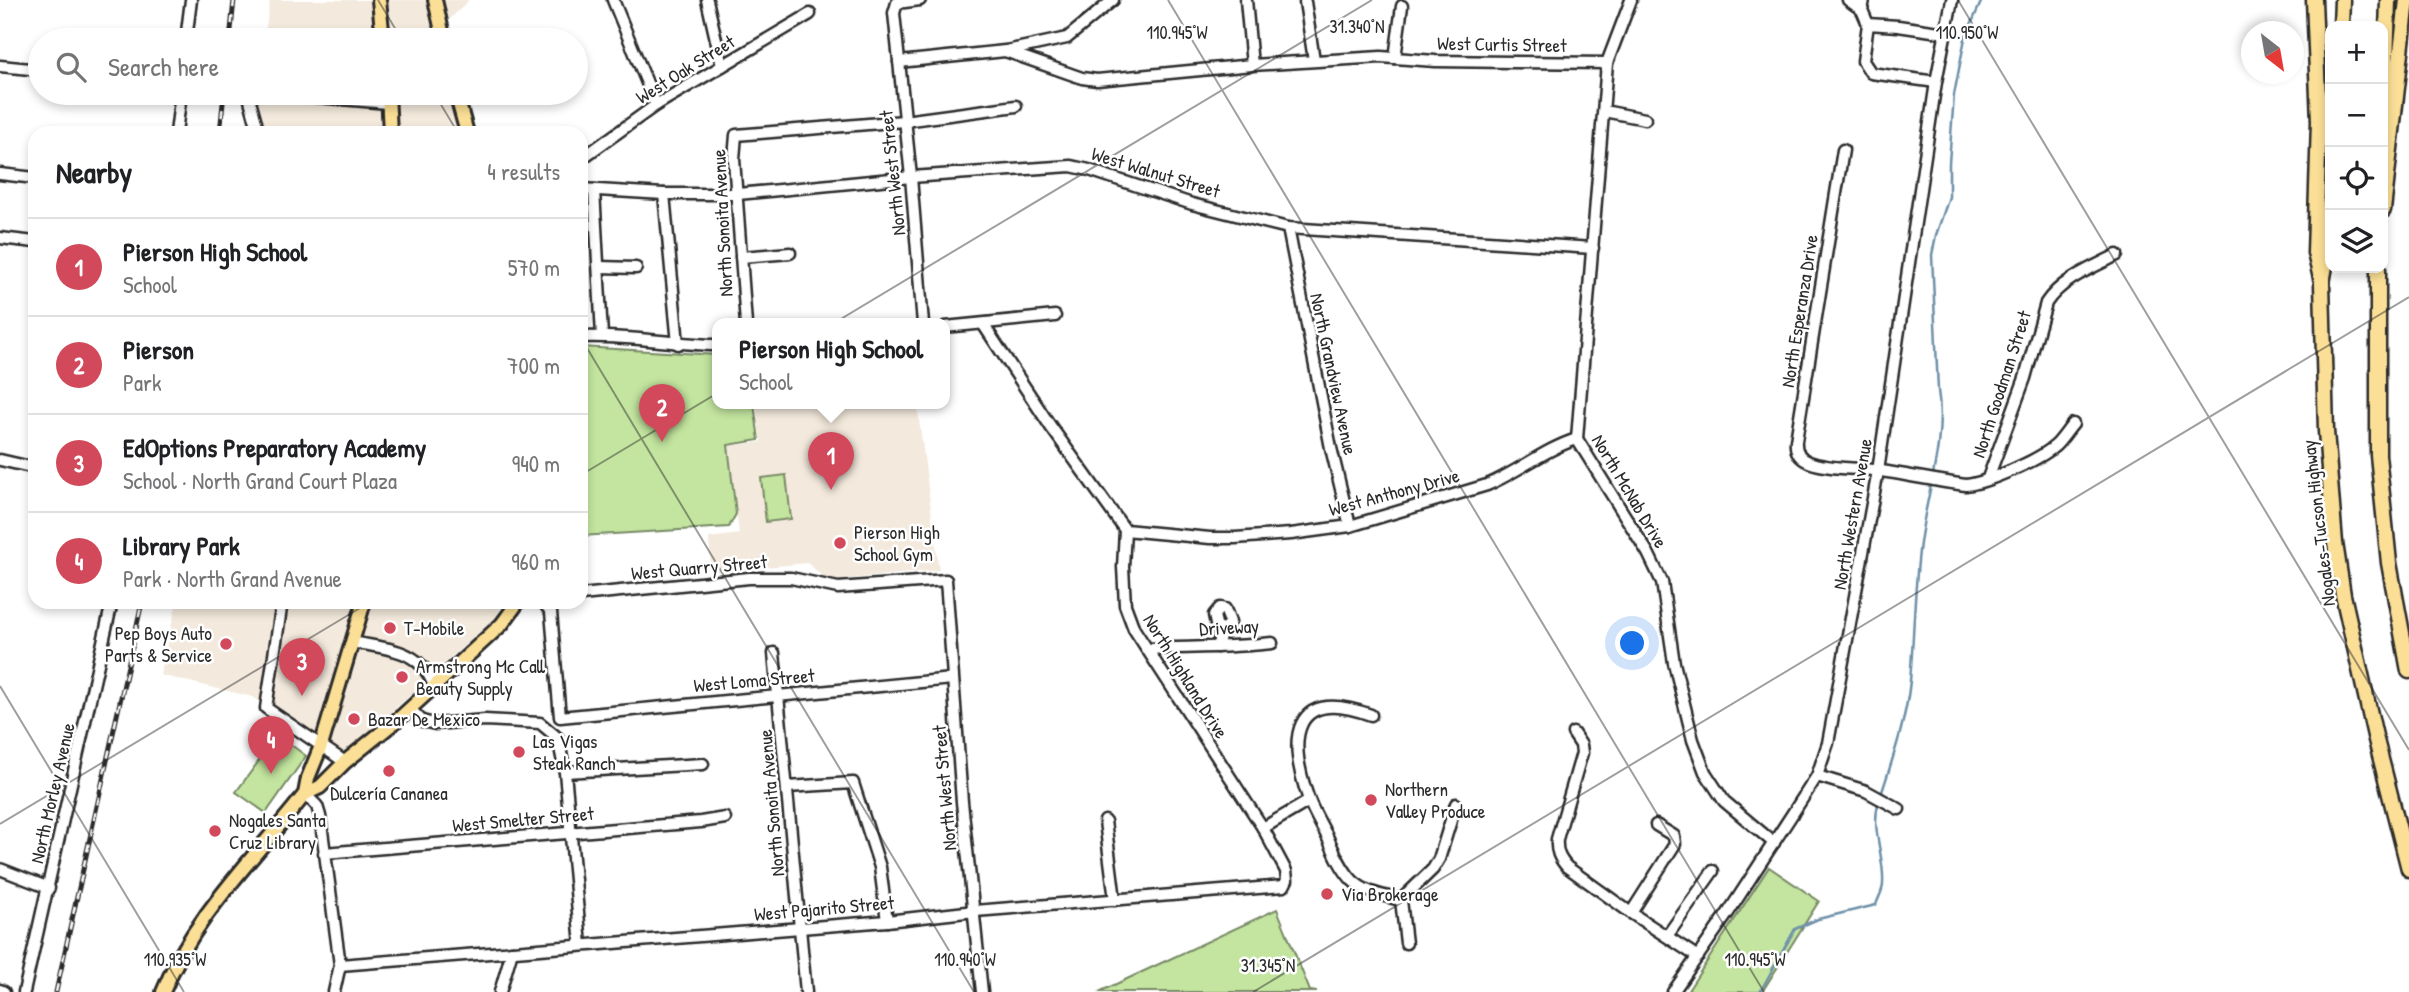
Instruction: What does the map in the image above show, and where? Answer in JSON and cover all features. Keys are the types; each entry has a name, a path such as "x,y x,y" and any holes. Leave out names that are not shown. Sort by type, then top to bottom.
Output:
{"highway":[{"path":"2314,0 2319,121 2315,253 2322,283"},
{"path":"2341,21 2342,0"},
{"path":"2383,147 2388,0"},
{"path":"2388,166 2407,0"},
{"name":"Nogales–Tucson Highway","path":"2330,210 2328,249 2322,283 2326,431 2337,556 2343,595 2375,736 2409,869"},
{"path":"2378,273 2378,455 2389,563 2409,671"}],"main road":[{"path":"379,0 382,28"},
{"path":"435,0 441,28"},
{"path":"388,105 390,126"},
{"path":"459,105 465,126"},
{"path":"304,794 362,609"},
{"path":"163,992 177,961 204,915 304,794 320,787 345,762 410,709 502,624 513,609"}],"street":[{"path":"188,28 191,0"},
{"path":"613,0 656,106"},
{"path":"707,0 722,66"},
{"name":"North West Street","path":"919,0 897,3 894,19 923,318"},
{"path":"1005,51 1067,38 1113,0"},
{"path":"1246,0 1252,65"},
{"name":"North McNab Drive","path":"1630,0 1608,63 1577,439 1648,553 1662,582 1674,663 1693,740 1705,772 1724,801 1774,844"},
{"path":"1847,0 1863,5 1868,24 1863,61 1871,73 1936,82"},
{"name":"North Western Avenue","path":"1673,992 1817,776 1828,743 1878,471 1936,82 1952,0"},
{"path":"1305,2 1314,60"},
{"path":"1395,58 1402,6"},
{"name":"West Oak Street","path":"588,154 656,106 810,14"},
{"path":"1868,24 1946,33"},
{"name":"West Curtis Street","path":"899,62 1005,51 1082,78 1097,80 1314,60 1395,58 1608,63"},
{"path":"0,66 28,69"},
{"path":"177,126 180,105"},
{"path":"251,105 257,126"},
{"path":"904,121 1016,106"},
{"path":"1604,111 1644,119"},
{"name":"North Sonoita Avenue","path":"746,318 734,159 735,137 738,133 904,121"},
{"name":"North Esperanza Drive","path":"1843,150 1796,441 1797,452 1809,462 1878,471"},
{"name":"West Walnut Street","path":"588,190 664,194 738,194 911,177 1080,167 1192,204 1288,228 1593,248"},
{"path":"0,174 28,177"},
{"path":"594,190 602,336"},
{"path":"664,194 678,344"},
{"name":"North Grandview Avenue","path":"1288,228 1331,448 1350,526"},
{"path":"0,238 28,241"},
{"path":"741,257 790,253"},
{"name":"North Goodman Street","path":"1988,478 2025,378 2046,303 2065,283 2117,255"},
{"path":"599,267 636,268"},
{"path":"950,327 1055,316"},
{"path":"984,324 1051,426 1125,530"},
{"path":"588,337 712,345"},
{"path":"1878,471 1966,485 1976,484 2016,469 2045,453 2056,445 2073,424"},
{"name":"West Anthony Drive","path":"1125,530 1236,538 1350,526 1487,485 1560,445 1577,439"},
{"path":"0,460 28,466"},
{"name":"North Highland Drive","path":"1125,530 1125,605 1134,629 1282,861"},
{"name":"West Quarry Street","path":"588,594 749,578 791,578 838,588 946,580"},
{"name":"North West Street","path":"946,580 963,813 982,992"},
{"name":"North Morley Avenue","path":"24,992 110,609"},
{"path":"281,609 266,708 345,762"},
{"name":"West Loma Street","path":"548,609 551,612 560,717 952,680"},
{"path":"1217,647 1221,633"},
{"path":"352,642 405,654 420,662 430,674 434,687"},
{"name":"Driveway","path":"1146,649 1230,648 1272,643"},
{"name":"North Sonoita Avenue","path":"774,653 806,992"},
{"path":"1371,715 1331,707 1318,709 1299,724 1298,753 1309,801 1352,880 1371,893 1401,900"},
{"path":"410,709 422,720 435,724 485,720 540,723 558,738 565,772 580,945"},
{"path":"1573,733 1581,745 1582,753 1557,839 1557,851 1567,867 1698,957"},
{"path":"565,772 703,764"},
{"path":"1817,776 1866,791 1899,809"},
{"path":"787,787 853,783 880,867 887,921"},
{"path":"304,794 317,806 320,816 340,965 334,992"},
{"path":"1263,828 1309,801"},
{"path":"1401,900 1433,869 1439,859 1456,804"},
{"name":"West Smelter Street","path":"324,853 725,818"},
{"path":"1105,821 1115,900"},
{"path":"1631,913 1675,844 1675,838 1656,825"},
{"name":"West Pajarito Street","path":"340,965 1284,886 1287,880 1282,861"},
{"path":"0,869 49,888"},
{"path":"1667,936 1713,871"},
{"path":"1401,900 1406,943"},
{"path":"500,992 512,951"}],"shaded area":[{"path":"270,0 469,0 441,28 266,28"},
{"path":"254,105 455,105 461,126 249,126"},
{"path":"757,409 918,409 939,570 827,581 808,563 711,572 709,538 739,534 729,446 761,442"},
{"path":"175,609 500,609 496,617 344,755 253,697 160,675"}],"green space":[{"path":"588,347 712,355 712,409 755,409 759,440 728,445 736,514 729,527 588,536"},
{"path":"786,475 791,519 766,522 761,478"},
{"path":"278,735 306,756 266,813 236,792"},
{"path":"1769,867 1819,901 1762,992 1687,992"},
{"path":"1277,909 1310,991 1317,992 1099,992"}],"waterway":[{"path":"1881,795 1908,696 1920,543 1940,428 1932,255 1949,197 1954,95 1965,38 1982,0"},
{"path":"1760,992 1795,929 1818,919 1876,905 1883,884 1876,822 1879,801"}],"railway":[{"path":"231,28 234,0"},
{"path":"221,126 223,105"},
{"path":"56,992 140,609"}],"place":[{"name":"Pierson","path":"662,442"},
{"name":"Pierson High School","path":"831,490"},
{"name":"Pierson High School Gym","path":"840,543"},
{"name":"T-Mobile","path":"390,628"},
{"name":"Pep Boys Auto Parts & Service","path":"226,644"},
{"name":"Armstrong Mc Call Beauty Supply","path":"402,677"},
{"name":"EdOptions Preparatory Academy","path":"302,696"},
{"name":"Bazar De Mexico","path":"354,719"},
{"name":"Las Vigas Steak Ranch","path":"519,752"},
{"name":"Dulcería Cananea","path":"389,771"},
{"name":"Library Park","path":"271,774"},
{"name":"Northern Valley Produce","path":"1371,800"},
{"name":"Nogales Santa Cruz Library","path":"215,831"},
{"name":"Via Brokerage","path":"1327,894"}]}
